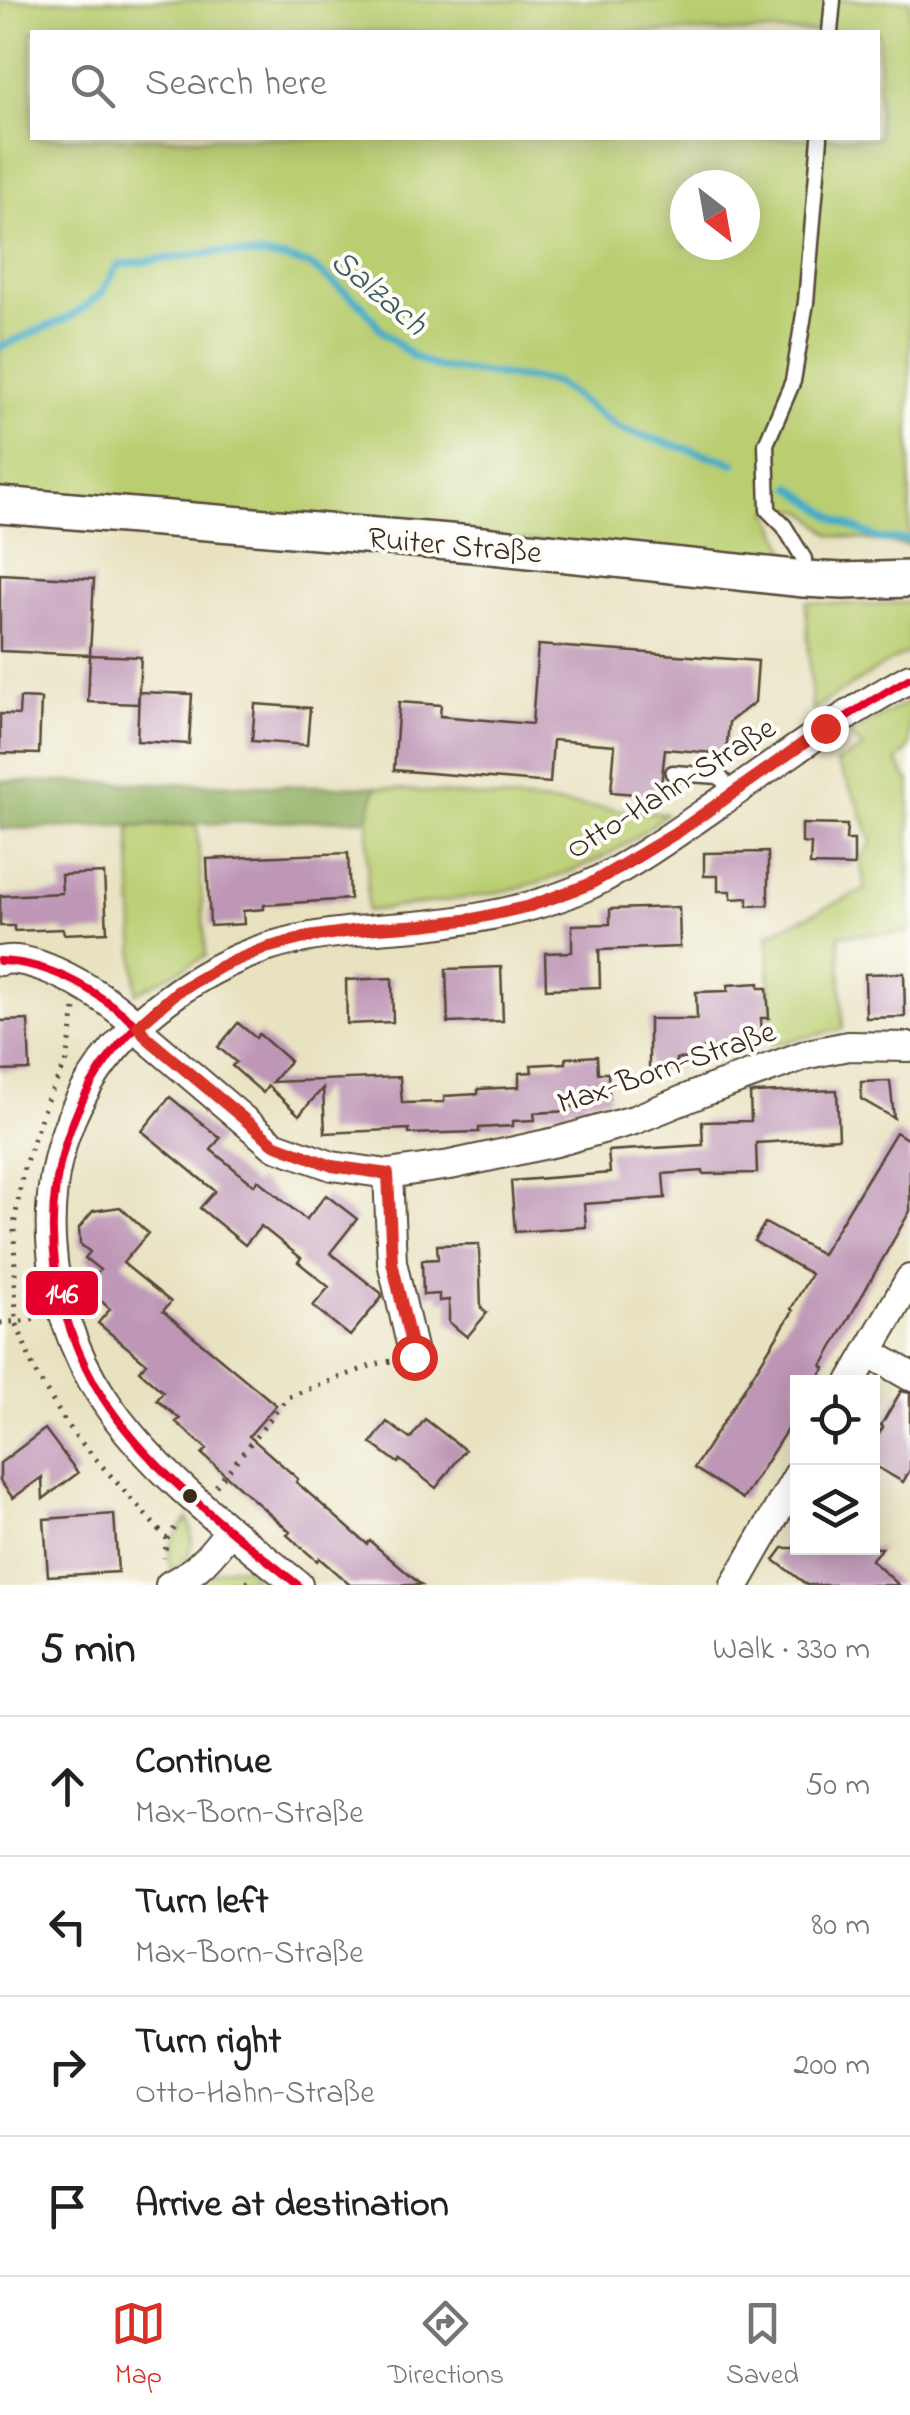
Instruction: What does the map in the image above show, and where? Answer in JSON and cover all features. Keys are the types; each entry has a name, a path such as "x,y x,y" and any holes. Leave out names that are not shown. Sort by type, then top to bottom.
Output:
{"street":[{"name":"Ruiter Straße","path":"0,505 472,544 804,579 843,582 910,578"},
{"name":"Otto-Hahn-Straße","path":"298,1585 230,1530 148,1454 103,1398 74,1346 63,1314 51,1248 50,1211 68,1128 89,1083 138,1026 177,992 222,966 308,937 473,919 530,906 590,884 678,832 825,728 910,678"},
{"name":"Max-Born-Straße","path":"0,961 19,960 60,974 124,1013 147,1038 274,1144 332,1166 388,1174 521,1150 634,1120 808,1054 848,1046 910,1047"},
{"path":"388,1174 392,1262 414,1357"},
{"path":"854,1375 910,1280"},
{"path":"868,1352 910,1376"},
{"path":"736,1584 790,1489"},
{"path":"170,1585 208,1560 230,1530"}],"lane":[{"path":"830,30 833,0"},
{"path":"804,579 804,558 784,526 768,510 766,444 796,365 806,302 820,140"},
{"path":"673,773 719,776 733,793"}],"path":[{"path":"0,1324 63,1314"},
{"path":"202,1504 288,1397 376,1364 414,1357"}],"green space":[{"path":"0,0 910,0 910,546 831,535 805,511 769,511 789,555 784,563 0,493"},
{"path":"806,602 910,602 910,651 812,710"},
{"path":"910,701 910,748 897,760 910,780 910,933 839,935 843,1029 772,1045 768,934 865,890 860,858 872,843 857,802 836,763 863,748 849,735 852,732"},
{"path":"0,781 376,787 368,819 0,829"},
{"path":"376,787 665,814 632,840 562,875 486,894 367,911 368,819"},
{"path":"197,825 206,956 136,993 130,827"},
{"path":"188,1518 191,1547 185,1560 172,1571 170,1549"},
{"path":"246,1568 259,1575 224,1585 193,1585 218,1571"}],"building":[{"path":"0,574 94,579 90,655 0,651"},
{"path":"538,645 758,661 755,702 729,722 726,754 665,749 660,796 611,792 615,745 553,740 550,783 394,770 399,702 441,705 440,716 532,724"},
{"path":"90,655 141,657 138,704 88,702"},
{"path":"139,692 192,694 189,744 137,741"},
{"path":"20,698 41,699 39,754 0,753 0,714 19,715"},
{"path":"255,704 310,708 307,745 252,741"},
{"path":"802,824 847,825 846,840 854,840 854,866 810,865 811,844 802,843"},
{"path":"768,852 768,905 748,906 748,898 731,899 731,891 718,891 718,876 704,876 704,853"},
{"path":"348,853 350,899 264,905 264,909 243,911 244,924 210,926 207,859"},
{"path":"104,873 107,932 64,934 63,929 14,931 14,926 0,926 0,896 62,893 61,875"},
{"path":"679,907 680,947 599,950 600,987 546,989 545,953 572,952 572,925 610,924 610,909"},
{"path":"501,967 503,1021 448,1023 446,969"},
{"path":"904,973 905,1017 866,1018 865,974"},
{"path":"392,978 393,1022 347,1024 346,980"},
{"path":"759,983 759,988 767,988 769,1018 761,1018 762,1040 701,1049 702,1058 676,1059 676,1069 649,1069 649,1019 697,1019 696,992 728,991 728,985"},
{"path":"28,1020 30,1070 0,1071 0,1021"},
{"path":"238,1023 256,1038 259,1034 290,1061 272,1082 400,1077 402,1103 444,1102 444,1096 478,1094 478,1089 519,1087 519,1073 532,1072 531,1065 597,1056 598,1073 608,1073 609,1098 584,1100 584,1106 568,1107 569,1111 534,1113 535,1120 479,1128 479,1132 409,1134 409,1129 325,1133 323,1088 299,1115 268,1086 263,1093 232,1066 236,1062 218,1047"},
{"path":"890,1081 894,1118 861,1099 861,1082"},
{"path":"837,1090 839,1138 756,1143 757,1173 663,1174 665,1198 584,1204 586,1227 515,1232 511,1181 610,1173 608,1151 703,1145 702,1122 751,1121 753,1093"},
{"path":"170,1097 220,1138 211,1150 254,1185 258,1180 306,1220 326,1195 357,1219 330,1253 382,1297 350,1336 313,1306 329,1287 298,1262 301,1258 261,1226 245,1245 200,1208 215,1191 142,1131"},
{"path":"896,1132 910,1141 910,1211 820,1375 790,1375 790,1425 743,1499 694,1468 793,1311 811,1274 754,1241 765,1223 822,1254"},
{"path":"120,1207 148,1233 123,1263 171,1302 163,1311 276,1405 249,1436 367,1544 370,1541 421,1585 350,1585 287,1535 290,1532 202,1454 207,1449 157,1400 163,1392 139,1371 146,1363 98,1323 110,1309 86,1287 100,1270 85,1258 90,1252 80,1244 79,1228 93,1211"},
{"path":"479,1244 481,1308 487,1313 467,1337 449,1322 449,1300 439,1301 439,1294 423,1295 422,1260 438,1259 437,1245"},
{"path":"901,1391 910,1393 910,1470 903,1482 880,1469 881,1425"},
{"path":"425,1419 465,1450 436,1488 371,1443 387,1422 410,1439"},
{"path":"45,1429 78,1473 43,1499 42,1477 13,1498 0,1481 0,1463"},
{"path":"114,1514 118,1572 48,1576 44,1519"},
{"path":"783,1548 790,1548 790,1555 876,1555 871,1560 899,1585 807,1585 774,1560"}],"waterway":[{"name":"Salzach","path":"0,347 72,316 101,294 118,265 218,252 282,258 310,265 362,305 381,330 412,356 436,367 554,382 620,429 734,463"},
{"name":"Salzach","path":"792,487 839,521 879,539 910,540"}],"transit line":[{"name":"146","path":"298,1585 193,1499 144,1451 103,1398 72,1334 56,1269 54,1204 66,1142 91,1084 130,1033 181,989 244,956 311,938 481,917 570,893 652,850 818,735 910,678"},
{"name":"146","path":"0,961 57,973 107,1002 138,1026"}],"route":[{"path":"414,1357 392,1262 388,1174 332,1166 274,1144 147,1038 138,1026 177,992 222,966 266,948 308,937 473,919 530,906 590,884 678,832 825,728"}]}
